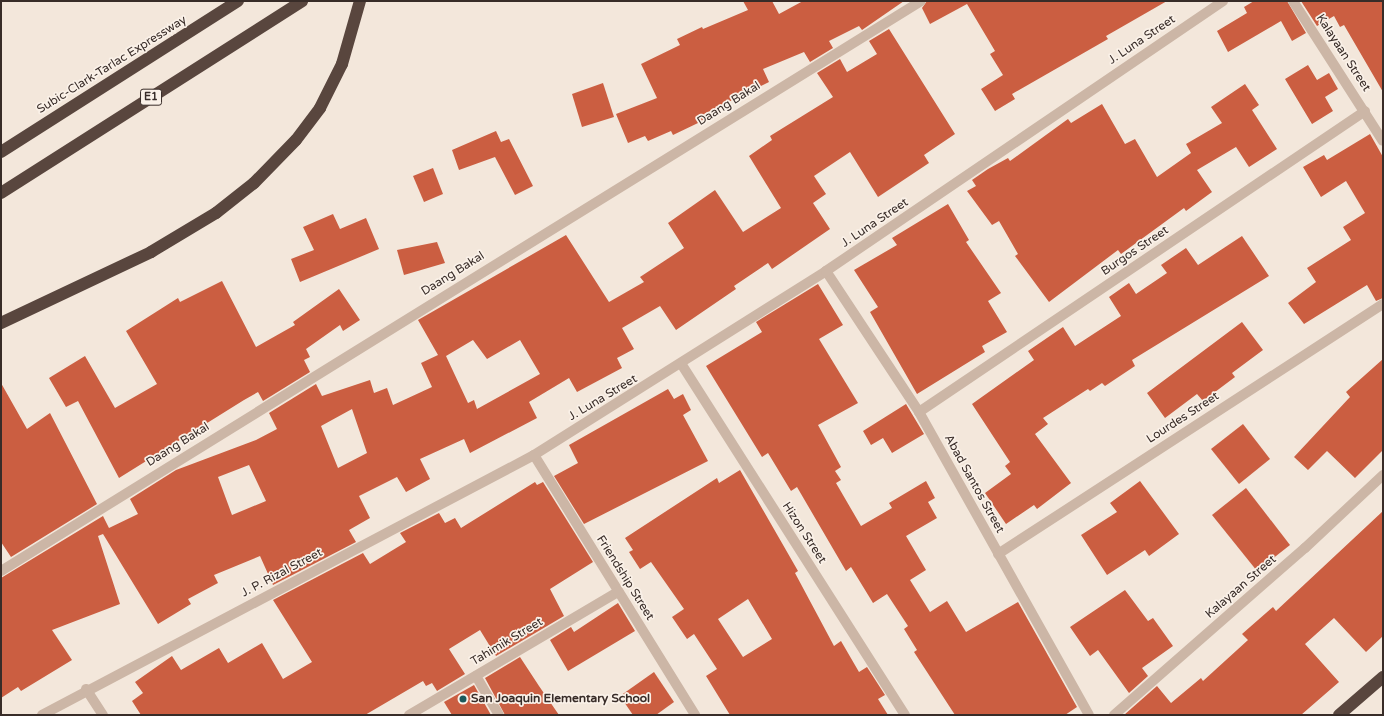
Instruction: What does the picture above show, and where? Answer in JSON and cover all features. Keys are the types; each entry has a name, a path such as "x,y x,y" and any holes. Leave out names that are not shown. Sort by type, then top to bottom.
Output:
{"highway":[{"name":"Subic-Clark-Tarlac Expressway","path":"1,152 238,1"},
{"name":"E1","path":"1,193 302,1"},
{"path":"1,323 124,267 216,212 254,183 300,135 320,108 342,64 360,1"},
{"path":"1339,715 1383,677"}],"street":[{"name":"Daang Bakal","path":"1,571 921,1"},
{"name":"J. Luna Street","path":"534,455 682,365 826,272 1222,1"},
{"name":"Kalayaan Street","path":"1293,1 1383,141"},
{"name":"Burgos Street","path":"919,412 1365,111"},
{"name":"Abad Santos Street","path":"826,272 919,412 1089,715"},
{"name":"Lourdes Street","path":"998,554 1383,304"},
{"name":"Hizon Street","path":"682,365 905,715"},
{"name":"Friendship Street","path":"534,455 695,715"},
{"name":"J. P. Rizal Street","path":"42,715 86,690 534,455"},
{"name":"Kalayaan Street","path":"1114,715 1305,548 1383,475"},
{"name":"Tahimik Street","path":"410,715 618,592"},
{"path":"476,676 499,715"},
{"path":"86,690 102,715"}],"building":[{"path":"743,1 772,1 779,14 803,1 904,1 862,30 859,26 829,41 833,48 810,62 804,52 763,69 769,82 704,114 706,118 698,123 673,135 671,131 648,141 645,136 628,143 616,114 657,98 641,64 680,45 677,39 702,27 703,29 748,10"},
{"path":"927,1 1167,1 1106,36 1108,39 1012,94 1015,99 995,111 981,89 1003,75 990,54 995,51 967,4 930,24 922,8"},
{"path":"1254,1 1287,1 1306,33 1292,41 1281,21 1228,52 1217,31 1247,13 1244,7"},
{"path":"1301,1 1383,1 1383,92 1344,25 1340,27 1334,16 1317,26"},
{"path":"889,29 955,134 924,155 929,163 878,197 850,152 814,176 826,194 813,203 830,229 772,269 768,263 734,286 736,289 676,330 660,306 622,328 634,349 617,358 622,368 577,392 569,378 529,402 537,418 470,453 464,439 420,459 430,479 406,492 397,477 359,496 370,518 349,530 356,542 273,585 260,556 214,575 218,583 188,599 191,604 158,624 103,534 98,536 120,604 52,630 72,660 21,691 18,687 1,698 1,578 103,516 109,528 138,514 130,499 176,470 256,440 277,429 269,413 316,384 322,396 370,380 374,393 387,388 393,405 432,387 421,363 438,355 418,320 566,235 609,302 644,282 640,277 684,248 668,223 715,190 743,232 781,208 749,156 772,140 770,136 833,97 817,73 840,59 847,72 877,54 869,41","holes":["473,340 487,359 520,340 540,374 477,409 474,400 468,403 446,356","352,409 367,453 338,468 321,426","249,465 266,501 232,515 218,477"]},
{"path":"1308,65 1317,80 1329,73 1338,89 1325,97 1333,111 1312,124 1285,79"},
{"path":"603,83 614,117 582,127 572,94"},
{"path":"1245,84 1259,105 1252,110 1277,149 1249,167 1236,147 1197,170 1212,192 1186,211 1184,208 1121,254 1118,250 1049,302 1015,256 1018,254 999,221 992,225 967,191 976,186 972,180 988,169 1008,158 1010,161 1068,119 1071,123 1102,104 1125,144 1135,139 1157,177 1191,153 1186,144 1222,123 1211,107"},
{"path":"496,131 501,142 509,139 533,186 515,195 495,157 459,170 452,150"},
{"path":"1370,134 1383,157 1383,298 1376,301 1367,285 1304,324 1288,303 1316,282 1307,268 1351,240 1343,227 1365,213 1346,181 1321,197 1303,167 1324,155 1327,160"},
{"path":"433,168 443,194 424,202 413,176"},
{"path":"948,204 969,240 966,242 1001,293 988,301 1007,332 982,346 985,352 917,394 870,312 878,307 854,270 897,245 892,238"},
{"path":"333,214 340,229 366,218 379,249 300,282 291,259 314,250 303,227"},
{"path":"1242,236 1269,276 1132,360 1135,366 1105,386 1102,383 1090,391 1088,389 1043,418 1048,424 1035,434 1071,483 1037,509 1034,505 1006,524 985,493 1011,474 1005,466 1010,462 972,404 1034,360 1028,351 1063,327 1075,346 1121,316 1109,297 1129,283 1136,294 1167,273 1161,265 1186,248 1198,265"},
{"path":"437,242 445,263 404,275 397,250"},
{"path":"222,281 256,347 295,325 293,322 339,289 360,320 343,331 340,325 306,349 310,357 304,360 310,372 263,401 258,392 119,478 78,401 66,407 49,378 85,356 115,408 157,384 126,331 178,298 180,302"},
{"path":"818,284 843,325 819,339 858,403 818,425 841,467 835,471 841,480 836,483 861,526 892,508 889,503 926,481 935,498 928,502 937,518 906,536 926,570 910,580 930,612 947,601 966,632 1018,602 1077,707 1065,715 955,715 914,652 917,650 904,629 908,626 887,594 873,603 851,567 846,571 797,487 791,491 768,453 762,457 706,366 762,332 756,322"},
{"path":"1242,322 1263,350 1232,373 1235,377 1203,401 1197,394 1165,418 1147,393"},
{"path":"1383,359 1383,450 1355,478 1327,451 1308,470 1294,457 1350,397 1346,392"},
{"path":"1,383 27,429 50,413 97,504 11,557 1,542"},
{"path":"668,389 674,399 683,394 691,410 683,415 708,461 584,524 554,476 578,463 569,445"},
{"path":"906,404 924,434 892,453 883,438 871,445 863,431"},
{"path":"1243,424 1270,459 1239,484 1211,449"},
{"path":"740,470 798,571 795,573 834,646 841,641 859,672 867,667 885,695 878,699 888,715 730,715 706,676 717,669 694,634 687,639 672,617 684,609 651,562 640,569 629,552 633,550 625,538 717,478 719,483","holes":["748,599 772,639 743,657 718,619"]},
{"path":"1140,481 1179,534 1149,556 1145,550 1107,575 1081,535 1117,512 1110,503"},
{"path":"535,482 537,485 543,482 593,562 550,589 564,616 496,656 480,630 449,649 465,674 437,691 432,683 426,686 423,681 365,715 141,715 132,701 143,693 135,682 172,656 181,670 219,648 228,663 262,643 283,679 312,662 273,600 363,553 370,564 406,542 400,533 439,513 445,523 455,518 461,528"},
{"path":"1246,488 1290,545 1257,571 1212,515"},
{"path":"1383,511 1383,636 1366,652 1334,618 1305,644 1339,682 1301,715 1124,715 1157,686 1171,703 1201,678 1203,681 1248,640 1242,634 1273,607 1276,611"},
{"path":"1125,590 1148,621 1153,618 1173,646 1142,668 1148,676 1129,693 1098,650 1090,656 1070,627"},
{"path":"618,603 635,631 568,671 550,640 571,627 574,632"},
{"path":"520,657 559,715 505,715 485,678"},
{"path":"654,672 674,702 656,715 633,715 620,696"},
{"name":"San Joaquin Elementary School","path":"474,685 491,715 452,715 444,702"}],"place":[{"name":"San Joaquin Elementary School","path":"463,699"}]}
